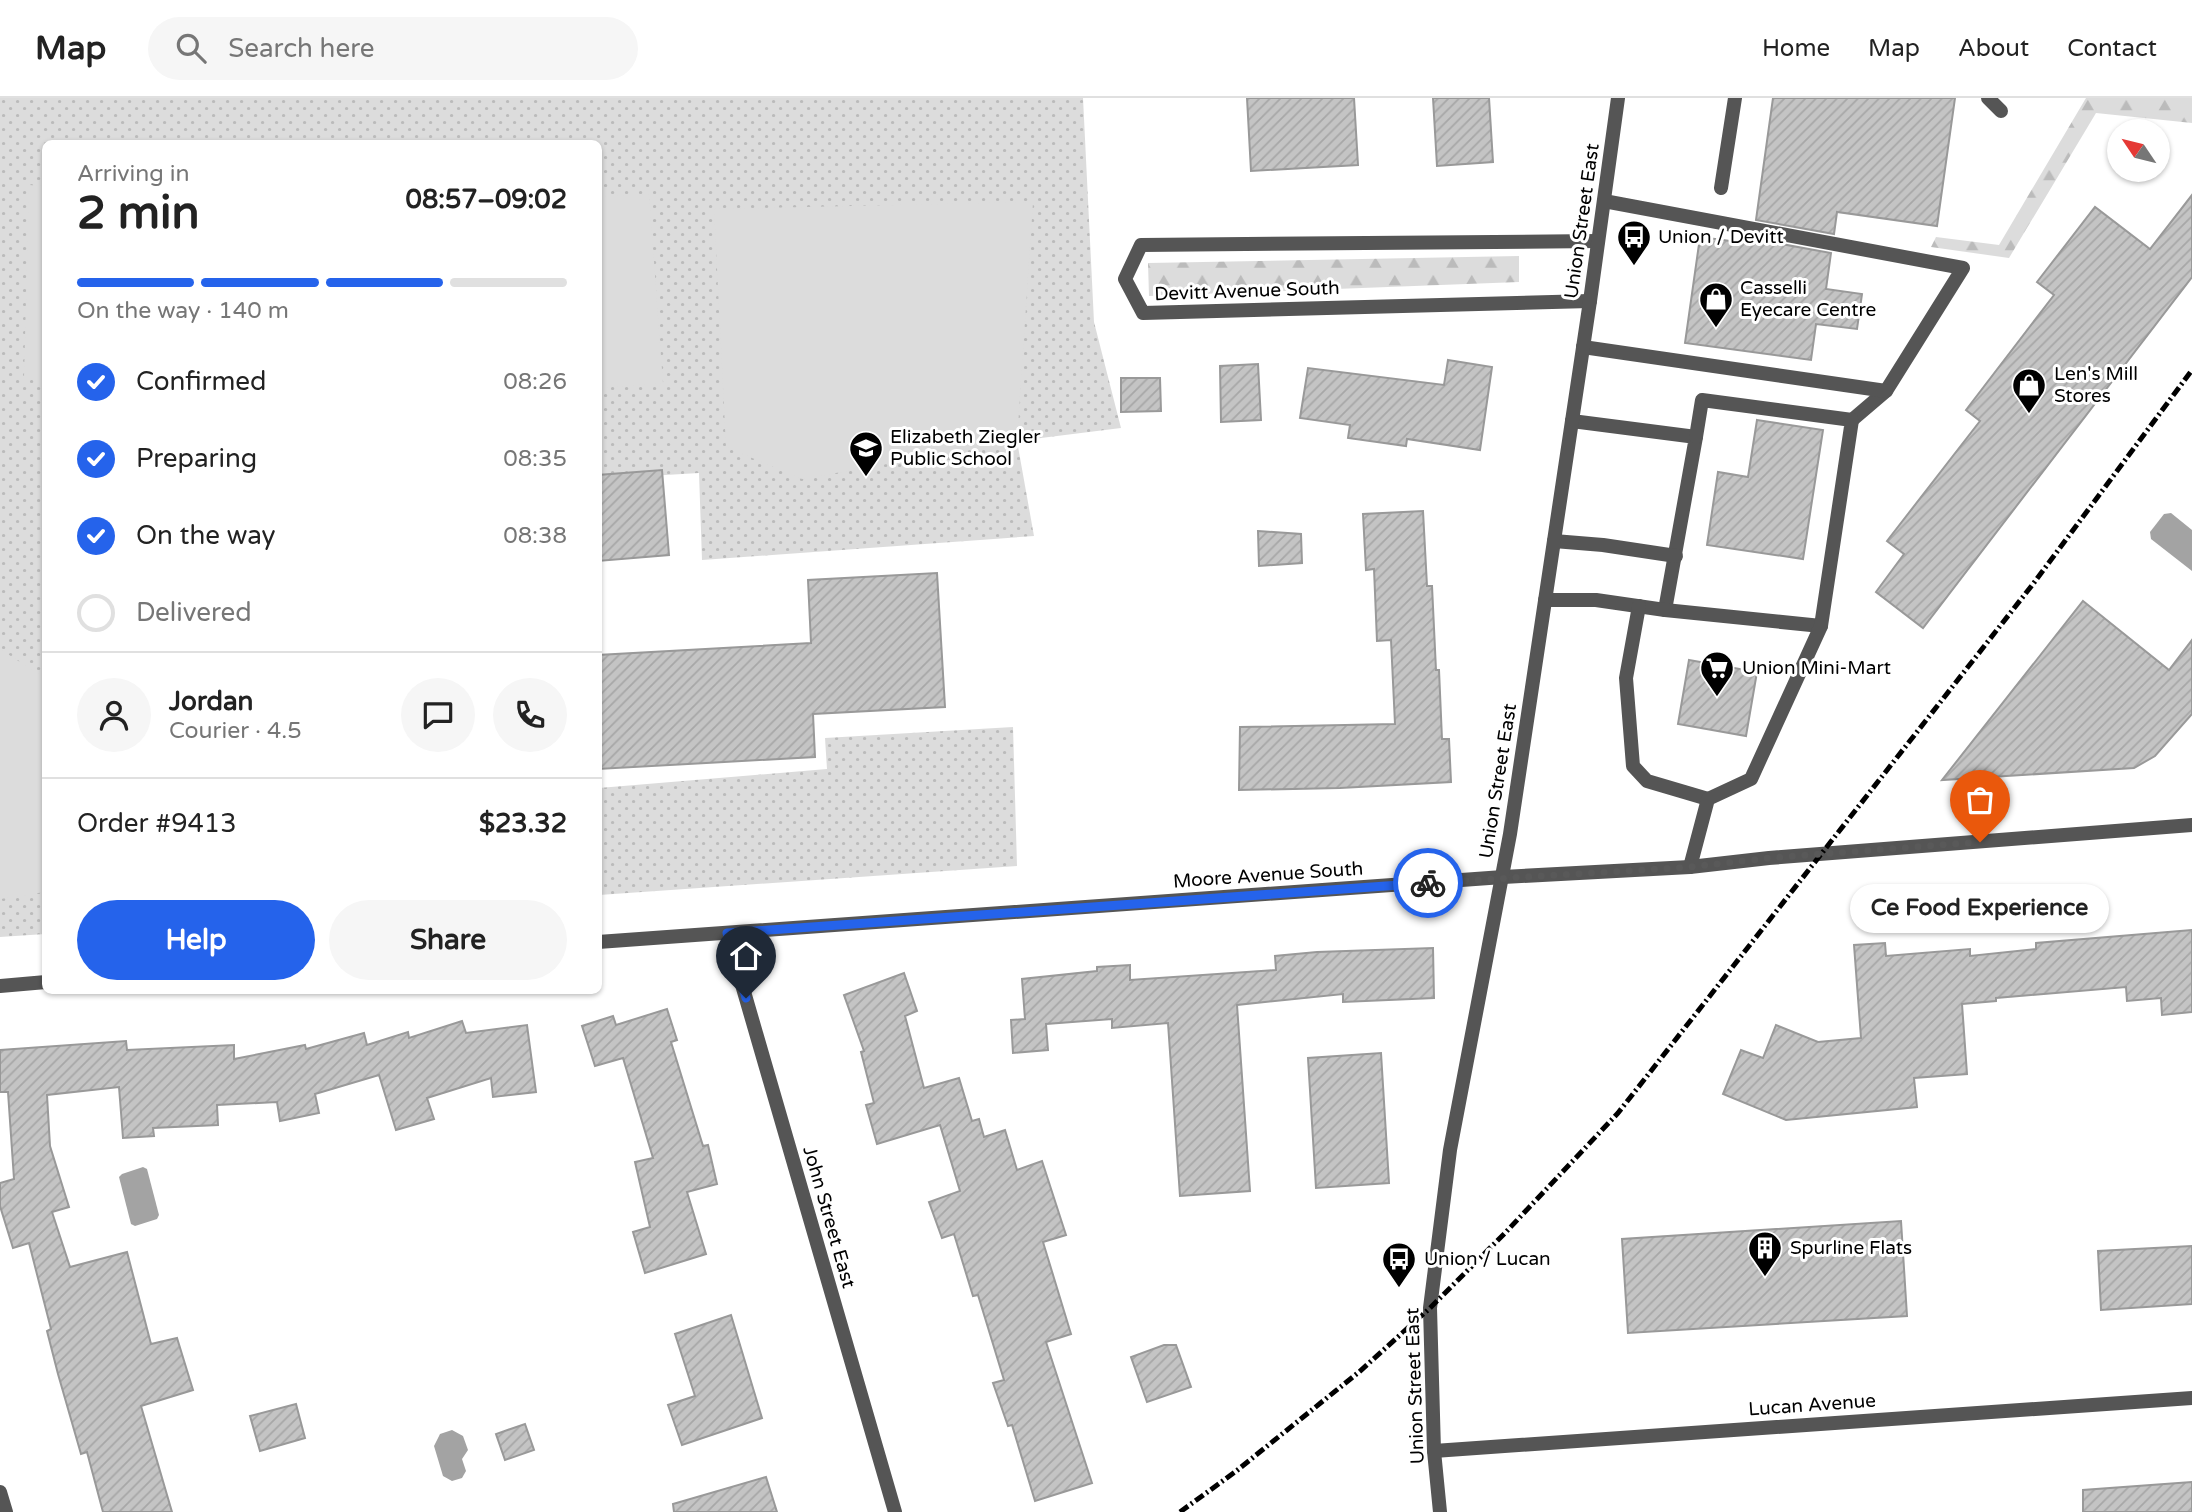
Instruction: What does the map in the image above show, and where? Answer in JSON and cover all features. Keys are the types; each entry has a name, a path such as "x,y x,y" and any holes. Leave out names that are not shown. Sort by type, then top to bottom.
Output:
{"street":[{"name":"Union Street East","path":"1440,1512 1434,1451 1430,1308 1450,1150 1503,877 1618,98"},
{"path":"1721,188 1735,98"},
{"path":"1987,98 2001,111"},
{"path":"1604,201 1963,268 1886,391 1852,420 1821,625 1751,779 1708,799 1647,781 1633,766 1626,678 1639,606"},
{"name":"Devitt Avenue South","path":"1590,301 1143,313 1125,279 1141,245 1598,241"},
{"path":"1583,347 1886,391"},
{"path":"1665,610 1702,400 1852,420"},
{"path":"1572,421 1696,437"},
{"path":"1554,541 1676,556"},
{"path":"1545,600 1597,600 1665,610 1821,625"},
{"path":"1690,867 1708,799"},
{"name":"Moore Avenue South","path":"602,942 1503,877 1690,867 1769,858 2192,825"},
{"name":"John Street East","path":"727,933 895,1512"},
{"path":"0,986 42,982"},
{"name":"Lucan Avenue","path":"1434,1451 2192,1398"},
{"path":"0,1492 6,1512"}],"green space":[{"path":"0,98 1083,98 1094,322 1121,428 1017,441 1034,536 702,560 699,473 602,479 602,140 42,140 42,934 0,937"},
{"path":"2086,98 2192,98 2192,123 2096,113 2009,258 1931,247 1936,237 1999,245"},
{"path":"29,185 42,186 42,377 24,377"},
{"path":"649,194 663,383 602,388 602,197"},
{"path":"1033,202 1017,441 802,479 726,447 714,209"},
{"path":"1519,256 1519,282 1149,296 1148,263"},
{"path":"0,649 42,676 42,892 0,899"},
{"path":"1013,727 1017,866 602,895 602,788 827,769 825,738"}],"shaded area":[{"path":"2171,513 2192,530 2192,571 2151,539 2150,532 2164,514"},
{"path":"143,1167 147,1169 159,1215 157,1219 135,1226 131,1224 119,1177"},
{"path":"452,1430 463,1436 468,1450 462,1459 466,1471 462,1478 452,1481 443,1476 434,1446 440,1434"}],"building":[{"path":"1247,98 1354,98 1358,165 1251,171"},
{"path":"1433,98 1489,98 1493,162 1437,166"},
{"path":"1773,98 1955,98 1937,226 1837,212 1834,234 1756,220"},
{"name":"Len's Mill Stores","path":"2192,195 2192,277 1923,628 1876,592 1904,554 1887,541 1980,421 1966,410 2054,295 2037,282 2095,207 2150,249"},
{"path":"1700,237 1753,244 1754,239 1831,253 1826,289 1862,294 1857,329 1816,324 1811,360 1685,343"},
{"path":"1448,360 1492,367 1480,450 1407,439 1406,446 1348,438 1350,425 1300,418 1308,368 1444,385"},
{"path":"1258,364 1261,420 1221,422 1220,366"},
{"path":"1121,378 1160,378 1161,411 1121,412"},
{"path":"1757,420 1823,430 1803,559 1707,545 1718,472 1748,477"},
{"path":"662,470 669,555 602,561 602,475"},
{"path":"1423,511 1427,586 1432,586 1436,670 1439,670 1442,739 1449,739 1451,782 1239,790 1240,727 1395,724 1391,640 1377,641 1374,569 1366,570 1363,514"},
{"path":"1258,531 1301,534 1302,563 1259,566"},
{"path":"937,573 945,707 813,714 815,757 602,769 602,655 811,643 808,580"},
{"path":"2083,601 2169,670 2192,640 2192,714 2155,756 2134,768 1942,780"},
{"name":"Union Mini-Mart","path":"1689,660 1757,672 1746,736 1678,724"},
{"path":"2192,930 2192,1012 2162,1015 2161,998 2127,1001 2126,987 1996,998 1996,1001 1962,1004 1967,1074 1914,1078 1917,1107 1786,1120 1723,1094 1741,1050 1763,1058 1776,1025 1818,1042 1861,1038 1854,945 1885,943 1886,956 1970,949 1970,956 2036,949 2036,943"},
{"path":"1433,948 1434,998 1343,1002 1343,994 1237,1005 1250,1191 1180,1196 1168,1023 1112,1028 1112,1019 1046,1024 1048,1050 1013,1053 1011,1020 1025,1019 1022,979 1097,971 1097,967 1130,965 1130,980 1276,970 1275,956"},
{"path":"904,973 917,1011 905,1016 924,1088 959,1078 972,1121 979,1119 984,1137 1005,1130 1017,1170 1042,1161 1066,1235 1043,1242 1071,1334 1046,1342 1092,1483 1035,1501 1012,1425 1008,1426 993,1383 1004,1380 978,1295 973,1296 954,1234 942,1238 929,1202 960,1191 940,1125 877,1144 866,1105 874,1103 861,1052 864,1051 844,995"},
{"path":"667,1009 677,1040 671,1042 703,1146 708,1145 717,1184 687,1192 706,1254 645,1273 633,1232 650,1227 635,1162 653,1158 623,1058 595,1066 582,1026 613,1016 616,1025"},
{"path":"462,1021 466,1033 527,1025 536,1092 493,1097 491,1078 427,1098 434,1119 396,1130 379,1075 315,1094 319,1113 280,1121 277,1102 217,1105 218,1125 153,1128 154,1136 123,1138 119,1087 47,1095 50,1146 69,1207 52,1212 70,1267 127,1252 151,1344 177,1338 193,1390 141,1406 172,1512 103,1512 87,1452 81,1454 58,1374 47,1331 51,1329 29,1243 13,1248 0,1206 0,1183 14,1179 8,1092 0,1092 0,1050 126,1041 127,1050 234,1045 234,1059 305,1045 306,1049 364,1033 367,1045 408,1032 409,1038"},
{"path":"1381,1053 1389,1183 1316,1188 1308,1058"},
{"name":"Spurline Flats","path":"1901,1221 1907,1316 1628,1333 1622,1239"},
{"path":"2192,1246 2192,1304 2101,1310 2098,1251"},
{"path":"731,1315 762,1418 682,1445 668,1405 695,1396 675,1334"},
{"path":"1164,1345 1176,1345 1191,1387 1147,1402 1131,1357"},
{"path":"296,1404 305,1438 260,1451 250,1416"},
{"path":"525,1424 534,1450 505,1460 496,1434"},
{"path":"766,1477 777,1512 674,1512 673,1504"},
{"path":"2192,1482 2192,1512 2083,1512 2083,1490"}],"railway":[{"path":"1180,1512 1235,1472 1359,1372 1430,1308 1618,1113 2033,584 2192,370"}],"way so far":[{"path":"1428,883 1690,867 1769,858 1980,842"}],"place":[{"name":"Union / Devitt","path":"1634,267"},
{"name":"Casselli Eyecare Centre","path":"1716,329"},
{"name":"Len's Mill Stores","path":"2029,415"},
{"name":"Elizabeth Ziegler Public School","path":"866,478"},
{"name":"Union Mini-Mart","path":"1717,698"},
{"name":"Ce Food Experience","path":"1980,842"},
{"name":"Spurline Flats","path":"1765,1278"},
{"name":"Union / Lucan","path":"1399,1289"}],"route":[{"path":"746,998 727,933 1428,883"}]}
